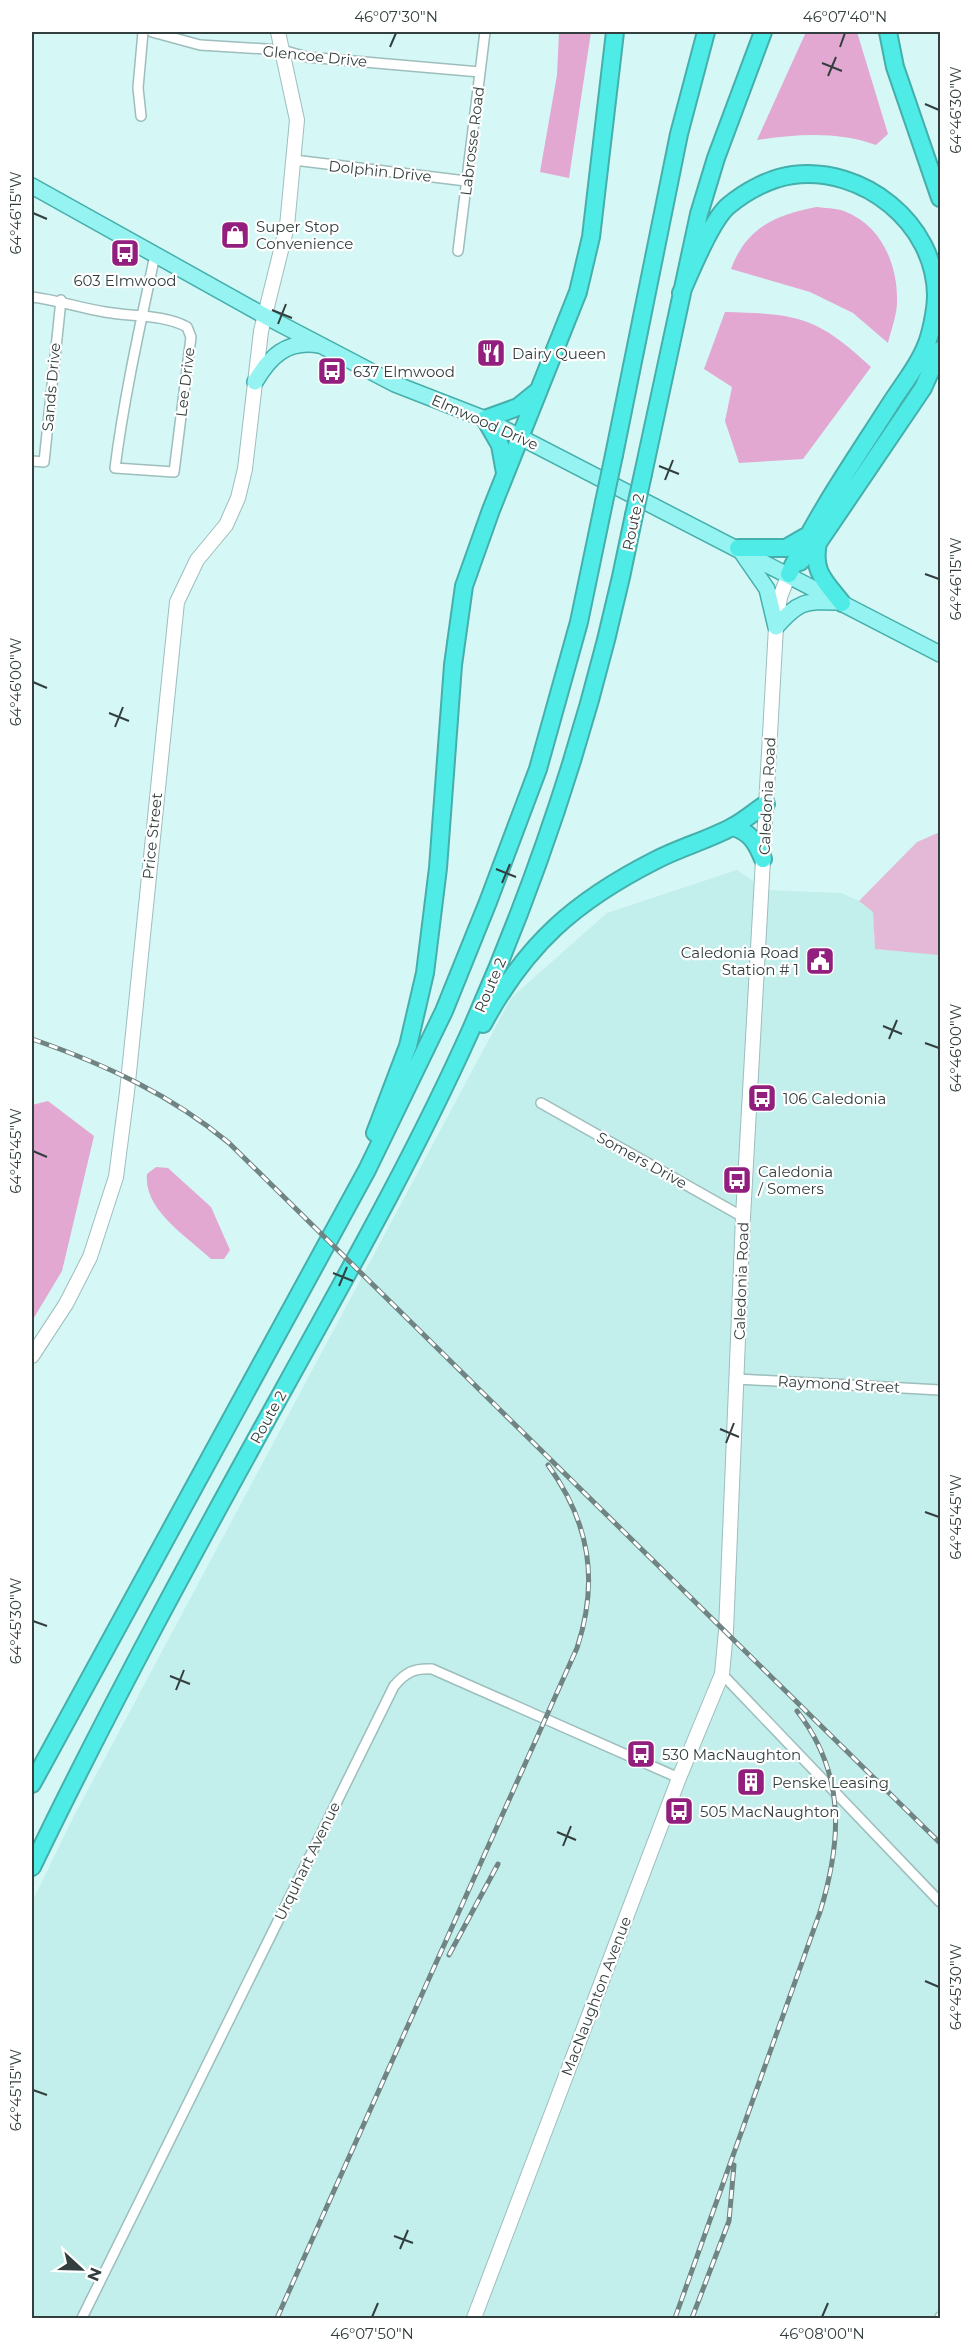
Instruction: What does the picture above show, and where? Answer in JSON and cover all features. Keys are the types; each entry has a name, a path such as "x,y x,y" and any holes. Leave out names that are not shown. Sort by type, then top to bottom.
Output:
{"highway":[{"path":"340,1218 355,1176 396,1080 417,1015 432,927 458,618 475,553 565,329 585,264 596,195 615,32"},
{"path":"32,1784 340,1218 419,1066 518,824 566,673 614,455 679,134 706,32"},
{"name":"Route 2","path":"32,1867 133,1664 383,1208 495,973 566,781 608,634 699,214 716,158 763,32"},
{"path":"888,32 895,67 940,198"},
{"path":"681,293 698,254 726,207 759,185 794,175 844,178 891,203 915,231 929,256 936,295 925,348 812,540 818,572 842,603"},
{"path":"789,574 922,388 940,350"},
{"path":"505,475 500,445 485,419 518,407 540,389"},
{"path":"738,548 786,548 812,540"},
{"path":"434,1104 458,1072 513,973 557,924 597,893 647,865 732,827 766,804"},
{"path":"732,827 743,830 755,840 764,859"}],"main road":[{"name":"Elmwood Drive","path":"32,186 265,316 395,384 485,419 940,654"},
{"path":"255,382 266,363 277,352 308,343 324,346"},
{"path":"738,548 767,589 776,627"},
{"path":"776,627 799,604 809,601 842,603"}],"street":[{"path":"141,116 138,88 142,32"},
{"name":"Glencoe Drive","path":"152,32 200,45 282,50 307,57 480,72"},
{"name":"Price Street","path":"32,1356 66,1304 90,1257 116,1177 127,1092 177,602 196,560 226,525 238,498 245,469 265,316 288,226 297,120 289,70 278,32"},
{"name":"Labrosse Road","path":"458,251 484,32"},
{"name":"Dolphin Drive","path":"294,160 466,181"},
{"path":"32,297 61,300 103,312 142,317 155,255"},
{"name":"Sands Drive","path":"32,461 44,462 61,300"},
{"name":"Lee Drive","path":"142,317 176,321 187,327 191,337 174,472 115,468 122,416 142,317"},
{"name":"Caledonia Road","path":"722,1674 738,1379 743,1217 776,627 780,597 789,574"},
{"name":"Somers Drive","path":"541,1103 743,1217"},
{"name":"Raymond Street","path":"738,1379 940,1390"},
{"name":"Urquhart Avenue","path":"82,2319 388,1696 405,1673 418,1668 432,1669 679,1778"},
{"path":"722,1674 940,1902"},
{"name":"MacNaughton Avenue","path":"474,2319 679,1778 722,1674"}],"shaded area":[{"path":"559,32 591,32 569,178 540,172 557,75"},
{"path":"806,32 857,32 888,134 876,145 847,137 817,135 757,140"},
{"path":"816,207 841,210 857,217 868,226 885,247 897,288 896,312 888,343 853,313 810,292 731,269 737,255 754,233 775,219"},
{"path":"725,312 771,314 805,321 835,337 871,367 803,459 739,463 725,421 732,387 704,369"},
{"path":"940,832 940,1007 939,955 875,949 873,912 859,901 917,842"},
{"path":"737,870 766,890 841,893 859,901 873,912 875,949 939,954 940,2318 32,2318 32,1902 73,1818 511,998 607,913"},
{"path":"48,1101 94,1136 62,1271 32,1321 32,1105"},
{"path":"156,1167 168,1168 211,1207 230,1250 224,1259 211,1259 159,1211 148,1187 147,1174"}],"railway":[{"path":"32,1039 85,1059 160,1095 207,1125 229,1143 940,1843"},
{"path":"277,2318 577,1648 588,1599 587,1553 573,1509 548,1465"},
{"path":"675,2318 820,1912 833,1859 835,1808 832,1783 813,1735 797,1711"},
{"path":"449,1955 498,1864"},
{"path":"692,2318 729,2221 734,2165"}],"place":[{"name":"Super Stop Convenience","path":"235,235"},
{"name":"603 Elmwood","path":"125,253"},
{"name":"Dairy Queen","path":"491,353"},
{"name":"637 Elmwood","path":"332,371"},
{"name":"Caledonia Road Station # 1","path":"820,961"},
{"name":"106 Caledonia","path":"762,1098"},
{"name":"Caledonia / Somers","path":"737,1180"},
{"name":"530 MacNaughton","path":"641,1754"},
{"name":"Penske Leasing","path":"751,1782"},
{"name":"505 MacNaughton","path":"679,1811"}]}
